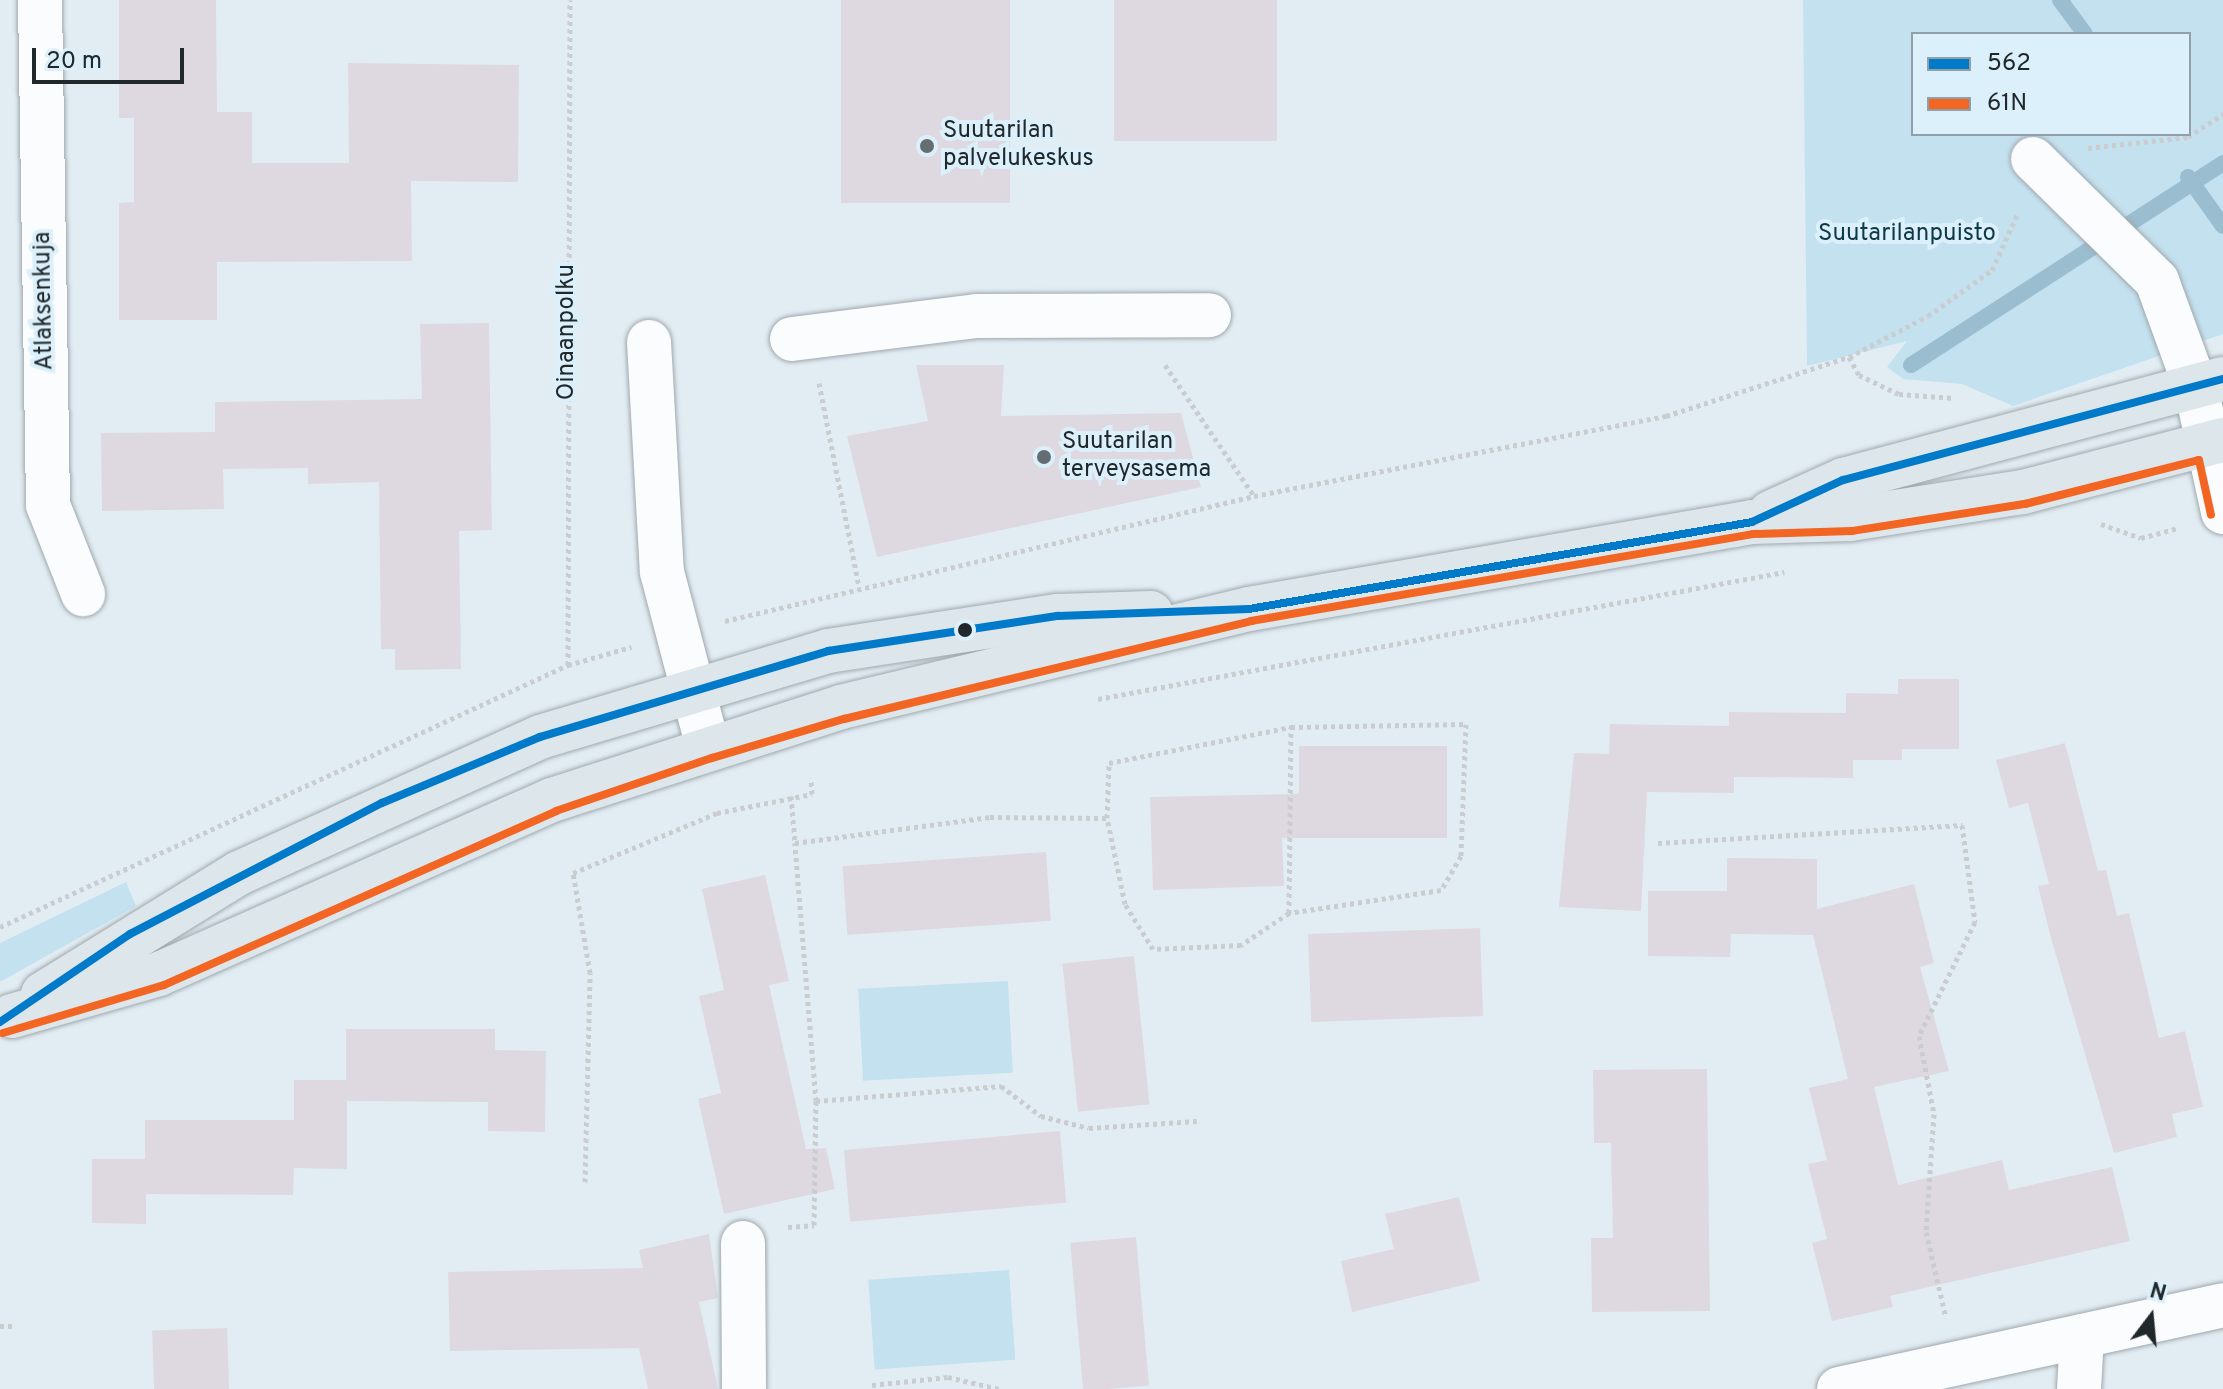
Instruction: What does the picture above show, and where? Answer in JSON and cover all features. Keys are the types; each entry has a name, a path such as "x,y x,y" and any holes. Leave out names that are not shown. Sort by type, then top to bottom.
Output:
{"main road":[{"path":"1752,522 1843,480 2209,383"},
{"path":"6,1019 159,974 552,800 708,747 841,707 1249,609 1752,522 1850,519 2023,492 2216,443"},
{"path":"6,1019 130,934 382,803 540,737 828,651 1058,616 1249,609"}],"street":[{"name":"Atlaksenkuja","path":"40,0 48,505 83,594"},
{"path":"2033,159 2157,281 2209,383 2223,512"},
{"path":"804,338 977,316 1209,315"},
{"path":"649,342 656,527 676,634 708,747"},
{"path":"743,1243 744,1389"},
{"path":"1839,1389 2223,1305"},
{"path":"2079,1389 2082,1336"}],"path":[{"name":"Oinaanpolku","path":"568,665 570,0"},
{"path":"2191,135 2223,114"},
{"path":"0,927 568,665 859,586 1254,496 1666,416 1849,357 1928,316 1992,270"},
{"path":"1131,316 1254,496"},
{"path":"804,338 859,586"},
{"path":"1849,357 1859,375 1899,394 1971,401"},
{"path":"1466,724 1461,856 1441,890 1289,913 1241,945 1153,949 1125,904 1107,818 1109,763 1291,727 1466,724"},
{"path":"1289,913 1291,727"},
{"path":"585,1182 590,973 573,873 717,813 812,794 811,778"},
{"path":"743,1243 746,1232 814,1225 816,1101 791,796"},
{"path":"795,843 990,817 1107,818"},
{"path":"1658,843 1962,825 1975,922 1919,1036 1934,1114 1926,1232 1957,1363"},
{"path":"816,1101 1001,1086 1041,1116 1089,1128 1197,1121"},
{"path":"0,1326 14,1326"},
{"path":"872,1385 948,1377 999,1389"}],"green space":[{"name":"Suutarilanpuisto","path":"1803,0 2223,0 2223,334 2013,406 1962,384 1903,379 1887,367 1907,341 1807,366"},
{"path":"126,882 136,906 0,982 0,943"},
{"path":"1008,981 1013,1073 863,1081 858,989"},
{"path":"1009,1270 1015,1360 875,1370 868,1280"}],"building":[{"path":"119,0 216,0 217,112 252,112 252,163 349,163 348,63 519,65 518,182 411,181 412,261 217,262 217,320 119,320 119,203 134,202 134,118 119,118"},
{"name":"Suutarilan palvelukeskus","path":"841,0 1010,0 1010,203 841,203"},
{"name":"Suutarilan palvelukeskus","path":"1114,0 1277,0 1277,141 1114,141"},
{"path":"489,323 492,530 459,531 461,669 395,670 395,649 381,649 379,482 308,484 308,468 223,469 224,509 102,511 101,433 215,432 215,402 422,399 420,324"},
{"name":"Suutarilan terveysasema","path":"916,365 1004,365 1001,416 1181,413 1201,487 877,557 847,436 928,421"},
{"path":"1898,679 1959,679 1959,749 1902,749 1902,760 1853,760 1853,778 1734,777 1734,793 1647,792 1641,911 1559,907 1574,753 1609,754 1610,724 1729,726 1729,712 1846,713 1846,693 1898,694"},
{"path":"2065,743 2098,871 2106,870 2117,916 2129,913 2159,1038 2185,1031 2203,1107 2172,1114 2177,1137 2114,1153 2038,886 2049,884 2028,803 2009,808 1996,760"},
{"path":"1299,746 1447,746 1447,838 1282,838 1284,886 1153,890 1150,797 1299,794"},
{"path":"1046,852 1051,921 847,935 842,866"},
{"path":"1727,858 1817,859 1817,909 1914,884 1934,963 1920,967 1949,1071 1874,1087 1898,1185 2002,1160 2009,1190 2112,1167 2130,1241 1890,1296 1893,1307 1832,1321 1812,1243 1827,1239 1808,1164 1827,1160 1809,1088 1848,1079 1813,935 1731,934 1730,957 1648,956 1648,891 1727,891"},
{"path":"765,875 789,981 769,985 806,1149 826,1148 835,1189 724,1214 698,1099 721,1093 699,996 724,990 702,889"},
{"path":"1480,928 1483,1016 1311,1022 1308,934"},
{"path":"1134,956 1150,1104 1078,1112 1062,964"},
{"path":"346,1029 495,1029 495,1050 546,1051 545,1132 488,1131 488,1102 347,1101 347,1169 294,1168 293,1195 146,1194 146,1224 92,1223 92,1159 145,1159 145,1120 294,1120 294,1080 346,1080"},
{"path":"1707,1069 1710,1311 1592,1312 1591,1238 1613,1238 1611,1143 1594,1143 1593,1070"},
{"path":"1060,1131 1066,1203 850,1222 844,1150"},
{"path":"1459,1197 1480,1281 1352,1312 1341,1261 1394,1249 1385,1214"},
{"path":"709,1234 718,1298 699,1302 718,1389 648,1389 639,1348 450,1351 448,1272 643,1268 639,1250"},
{"path":"1136,1237 1149,1385 1083,1389 1070,1243"},
{"path":"227,1328 229,1389 154,1389 152,1331"}],"waterway":[{"path":"2060,0 2084,32"},
{"path":"1911,365 2223,163"},
{"path":"2188,177 2223,226"}],"transit line":[{"name":"562","path":"0,1022 130,934 382,803 540,737 828,651 1058,616 1249,609 1752,522 1843,480 2223,379"},
{"name":"61N","path":"3,1033 164,985 556,811 712,758 844,719 1251,621 1753,534 1852,531 2025,504 2199,460 2211,515"}],"place":[{"name":"Suutarilan palvelukeskus","path":"927,146"},
{"name":"Suutarilan terveysasema","path":"1044,457"}]}
